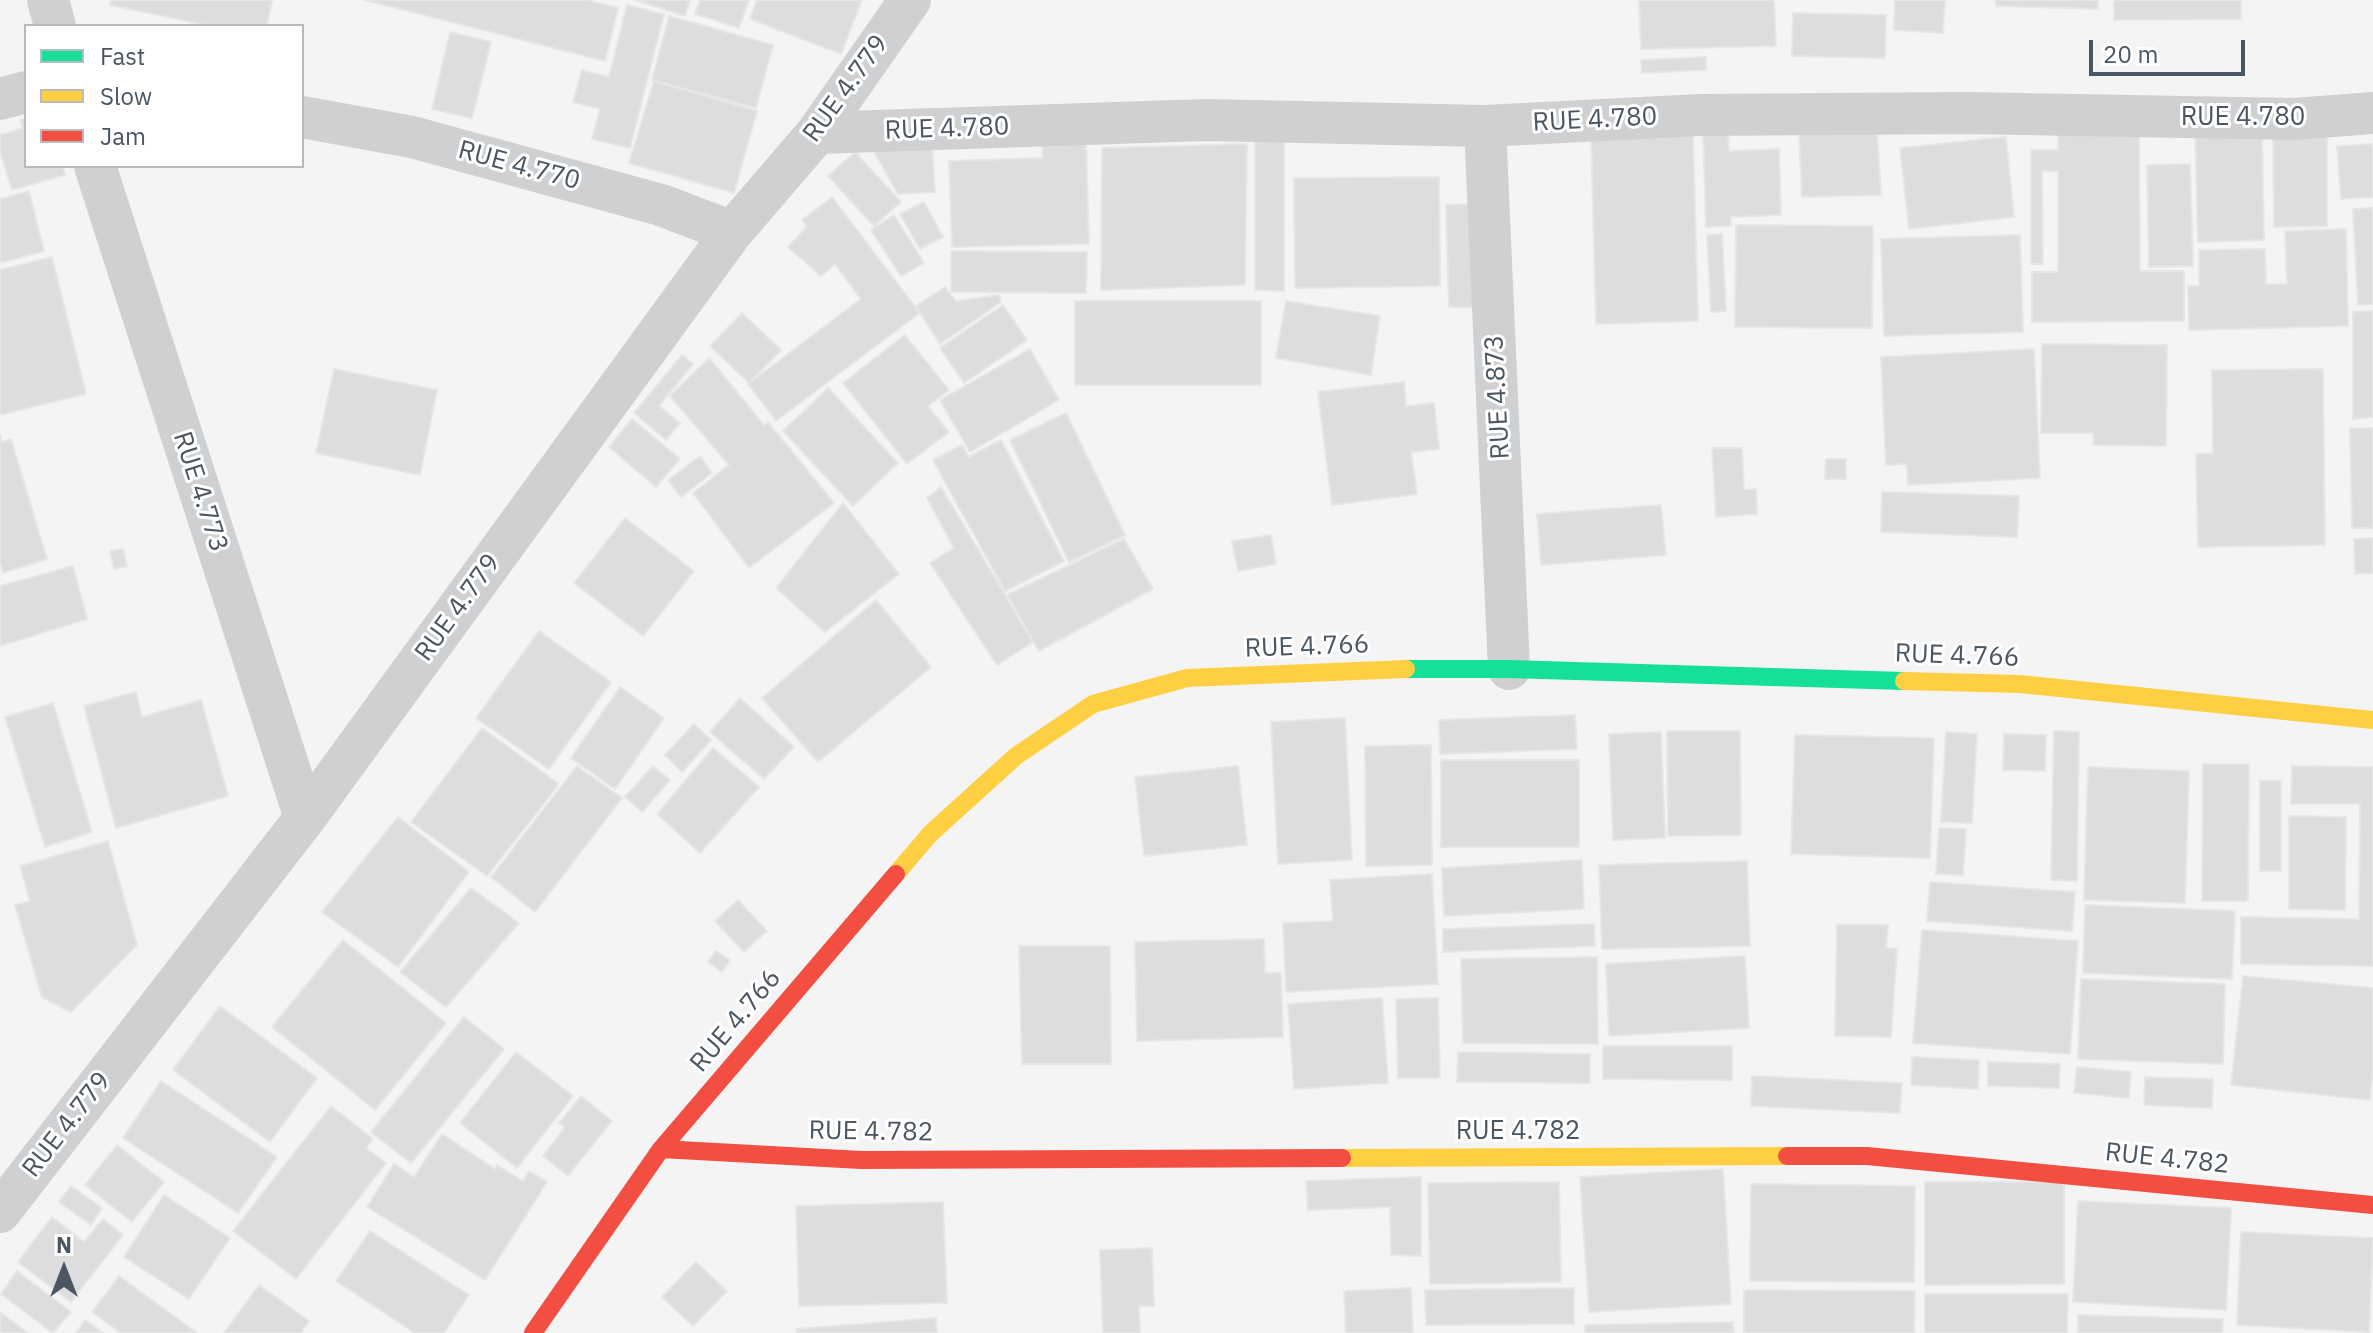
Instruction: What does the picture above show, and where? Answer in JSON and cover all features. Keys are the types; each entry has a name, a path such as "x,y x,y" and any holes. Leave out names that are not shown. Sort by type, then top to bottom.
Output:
{"street":[{"path":"48,0 54,24"},
{"name":"RUE 4.779","path":"0,1212 305,818 732,232 817,133 910,0"},
{"path":"0,99 24,93"},
{"name":"RUE 4.780","path":"817,133 1206,120 1485,126 1700,115 1966,113 2294,119 2373,113"},
{"name":"RUE 4.770","path":"304,117 412,137 661,205 732,232"},
{"name":"RUE 4.873","path":"1485,126 1509,669"},
{"name":"RUE 4.773","path":"96,168 305,818"},
{"name":"RUE 4.766","path":"533,1333 661,1149 930,834 1016,756 1093,704 1187,678 1386,669 1509,669 2020,684 2373,720"},
{"name":"RUE 4.782","path":"661,1149 861,1160 1867,1156 2373,1205"}],"building":[{"path":"112,0 272,0 267,24 201,24 110,5"},
{"path":"364,0 587,0 618,8 605,61"},
{"path":"635,0 690,0 685,16"},
{"path":"700,0 749,0 739,28 695,14"},
{"path":"757,0 862,0 841,54 750,19"},
{"path":"1639,0 1774,0 1776,46 1641,49"},
{"path":"1895,0 1945,0 1943,33 1894,30"},
{"path":"1996,0 2098,0 2098,9 1996,6"},
{"path":"2114,0 2241,0 2241,19 2114,20"},
{"path":"627,5 664,14 630,148 592,139 600,109 573,102 582,70 609,77"},
{"path":"1793,13 1886,15 1885,58 1792,56"},
{"path":"669,16 773,45 756,108 652,80"},
{"path":"450,32 491,42 472,118 432,109"},
{"path":"1706,57 1706,70 1642,73 1641,60"},
{"path":"654,81 757,111 734,193 629,163"},
{"path":"24,119 24,168 63,168 65,175 12,190 0,151 0,135 23,128 20,120"},
{"path":"2262,127 2264,240 2198,242 2195,129"},
{"path":"2273,127 2327,127 2327,226 2274,227"},
{"path":"1728,128 1729,151 1779,149 1781,215 1731,217 1731,226 1706,227 1703,129"},
{"path":"1877,131 1881,195 1802,197 1799,132"},
{"path":"1693,133 1698,321 1596,324 1591,135"},
{"path":"2139,133 2140,271 2184,271 2184,321 2032,322 2032,272 2058,272 2058,171 2042,171 2043,264 2031,264 2031,150 2058,150 2058,134"},
{"path":"2006,137 2014,217 1909,229 1900,148"},
{"path":"1255,140 1284,141 1284,291 1255,290"},
{"path":"1086,141 1089,244 952,247 949,161 1043,158 1042,143"},
{"path":"932,142 935,192 898,194 874,152"},
{"path":"1247,144 1245,285 1101,290 1102,148"},
{"path":"2373,144 2373,197 2341,199 2337,146"},
{"path":"855,152 901,202 874,226 828,176"},
{"path":"2190,164 2193,266 2149,267 2147,165"},
{"path":"1439,177 1440,286 1295,288 1294,178"},
{"path":"29,191 44,251 0,263 0,199"},
{"path":"832,197 920,313 776,421 748,384 861,299 835,264 821,276 788,247 807,227 802,220"},
{"path":"924,202 943,237 920,249 900,214"},
{"path":"1474,204 1477,307 1449,307 1446,205"},
{"path":"2373,208 2373,304 2358,305 2353,209"},
{"path":"894,215 924,263 901,276 871,230"},
{"path":"1736,225 1873,226 1872,328 1735,327"},
{"path":"2346,229 2348,326 2189,330 2188,286 2199,286 2199,250 2265,249 2266,284 2287,284 2285,231"},
{"path":"1722,234 1726,311 1711,312 1707,235"},
{"path":"2020,235 2023,332 1884,336 1881,239"},
{"path":"951,251 1087,252 1086,293 951,292"},
{"path":"52,257 86,394 0,415 0,270"},
{"path":"945,287 956,301 999,295 1001,302 940,344 916,306"},
{"path":"1075,301 1261,301 1261,385 1075,385"},
{"path":"1286,301 1380,316 1371,375 1276,358"},
{"path":"1003,305 1027,340 964,383 940,348"},
{"path":"2373,311 2373,417 2353,419 2353,312"},
{"path":"742,313 781,350 749,383 710,346"},
{"path":"905,335 949,390 928,406 949,432 907,464 843,383"},
{"path":"2042,344 2167,345 2166,446 2093,445 2094,433 2041,433"},
{"path":"1030,349 1059,400 970,452 940,400"},
{"path":"2034,349 2040,478 1908,485 1907,464 1886,465 1881,357"},
{"path":"682,355 693,364 659,406 680,423 666,440 634,413"},
{"path":"709,358 764,425 768,422 834,503 749,568 693,493 729,465 670,396"},
{"path":"334,369 437,390 420,475 316,453"},
{"path":"2323,369 2325,545 2198,547 2196,454 2213,453 2212,370"},
{"path":"1404,382 1406,406 1434,403 1439,449 1411,452 1417,494 1332,505 1318,392"},
{"path":"828,388 898,463 853,506 783,431"},
{"path":"1066,413 1125,535 1069,562 1010,440"},
{"path":"632,419 680,459 656,487 609,447"},
{"path":"2350,428 2373,428 2373,528 2352,528"},
{"path":"0,435 2,442 11,439 47,559 3,573 0,562"},
{"path":"1001,440 1064,561 1005,591 933,460 962,445 969,457"},
{"path":"1712,448 1742,448 1744,490 1756,489 1757,514 1716,517"},
{"path":"700,456 712,473 681,497 668,480"},
{"path":"1826,459 1846,459 1846,479 1825,479"},
{"path":"941,487 1033,642 997,665 930,563 954,548 927,498"},
{"path":"1882,492 2019,496 2017,537 1881,532"},
{"path":"843,503 899,574 825,632 776,588"},
{"path":"1661,505 1666,555 1541,565 1537,514"},
{"path":"625,518 694,571 643,636 574,583"},
{"path":"1271,535 1276,564 1238,571 1232,541"},
{"path":"2373,538 2373,573 2355,574 2354,539"},
{"path":"1124,539 1153,589 1039,651 1007,595"},
{"path":"123,549 127,566 114,569 110,551"},
{"path":"73,566 87,619 0,646 0,586"},
{"path":"876,600 931,667 818,762 762,698"},
{"path":"539,631 611,682 549,769 476,718"},
{"path":"620,687 664,718 615,789 571,758"},
{"path":"136,692 142,717 201,700 228,796 116,828 84,706"},
{"path":"740,698 794,747 764,779 710,732"},
{"path":"53,703 92,832 45,847 5,717"},
{"path":"1575,715 1577,749 1440,754 1439,720"},
{"path":"1345,718 1352,860 1278,864 1271,722"},
{"path":"694,724 711,740 682,772 665,755"},
{"path":"482,728 559,784 487,876 411,822"},
{"path":"1667,731 1740,731 1741,835 1668,836"},
{"path":"2054,731 2079,732 2077,881 2051,880"},
{"path":"1661,732 1665,838 1613,840 1609,734"},
{"path":"1946,732 1977,734 1972,823 1941,822"},
{"path":"2004,734 2046,735 2045,771 2003,770"},
{"path":"1795,735 1934,738 1930,858 1791,854"},
{"path":"1431,745 1432,865 1366,866 1365,746"},
{"path":"713,748 759,787 700,853 657,814"},
{"path":"1441,760 1579,760 1579,847 1441,847"},
{"path":"2203,764 2249,764 2248,901 2202,901"},
{"path":"577,766 622,798 535,912 491,877"},
{"path":"653,766 670,780 642,812 625,797"},
{"path":"1238,766 1247,845 1144,856 1135,777"},
{"path":"2292,766 2373,767 2373,966 2241,964 2241,917 2359,919 2360,804 2291,804"},
{"path":"2088,767 2189,771 2185,903 2084,900"},
{"path":"2260,781 2281,781 2281,871 2260,871"},
{"path":"2289,816 2346,817 2345,910 2289,909"},
{"path":"398,817 469,872 398,967 322,912"},
{"path":"1939,828 1966,829 1963,875 1936,874"},
{"path":"108,841 137,945 71,1012 42,997 15,905 30,901 20,866"},
{"path":"1582,860 1584,909 1444,916 1442,868"},
{"path":"1747,861 1750,946 1602,949 1599,865"},
{"path":"1432,874 1438,984 1286,992 1283,923 1333,921 1330,880"},
{"path":"1930,882 2075,892 2072,931 1927,921"},
{"path":"471,888 519,923 446,1007 400,972"},
{"path":"738,900 767,931 744,952 715,921"},
{"path":"2085,905 2235,911 2232,979 2083,973"},
{"path":"1594,924 1595,946 1443,952 1443,929"},
{"path":"1837,925 1888,925 1886,948 1897,949 1891,1037 1835,1036"},
{"path":"1922,930 2078,941 2070,1054 1913,1043"},
{"path":"1264,939 1265,973 1281,973 1283,1037 1137,1041 1135,942"},
{"path":"343,940 446,1023 375,1110 272,1027"},
{"path":"1019,946 1110,946 1111,1064 1022,1064"},
{"path":"716,951 730,960 722,972 708,962"},
{"path":"1745,956 1749,1028 1609,1036 1606,964"},
{"path":"1597,957 1598,1044 1463,1043 1461,959"},
{"path":"2243,976 2373,988 2370,1100 2231,1085"},
{"path":"2081,979 2225,984 2223,1064 2078,1059"},
{"path":"1382,998 1388,1083 1294,1089 1288,1004"},
{"path":"1438,998 1440,1078 1398,1078 1396,999"},
{"path":"220,1006 317,1078 270,1142 173,1070"},
{"path":"464,1017 504,1049 411,1163 371,1132"},
{"path":"1603,1046 1732,1046 1732,1080 1603,1079"},
{"path":"516,1052 573,1096 517,1168 460,1123"},
{"path":"1458,1052 1590,1054 1590,1083 1457,1082"},
{"path":"1912,1057 1979,1060 1978,1089 1911,1085"},
{"path":"1988,1062 2060,1064 2059,1088 1988,1086"},
{"path":"2077,1067 2131,1072 2129,1098 2074,1093"},
{"path":"1752,1076 1902,1083 1900,1113 1751,1106"},
{"path":"2145,1077 2213,1079 2212,1108 2144,1105"},
{"path":"161,1081 277,1157 238,1213 123,1138"},
{"path":"581,1096 612,1121 568,1176 543,1156 565,1127 559,1123"},
{"path":"331,1106 373,1139 366,1148 386,1163 296,1279 233,1231"},
{"path":"442,1134 495,1169 497,1165 523,1181 529,1171 547,1182 485,1280 367,1207 394,1164 414,1177"},
{"path":"117,1145 164,1182 132,1222 85,1185"},
{"path":"1723,1169 1731,1304 1589,1312 1580,1177"},
{"path":"1421,1177 1421,1256 1391,1255 1390,1207 1308,1210 1306,1181"},
{"path":"1559,1182 1561,1282 1430,1284 1428,1183"},
{"path":"1925,1182 2064,1182 2064,1284 1925,1285"},
{"path":"1751,1184 1915,1186 1914,1282 1750,1281"},
{"path":"71,1186 102,1208 91,1225 59,1202"},
{"path":"164,1195 230,1238 189,1299 124,1257"},
{"path":"2078,1201 2231,1208 2226,1310 2073,1302"},
{"path":"943,1202 947,1303 799,1306 796,1206"},
{"path":"52,1217 84,1242 103,1219 123,1235 71,1302 18,1262"},
{"path":"370,1231 469,1295 444,1333 415,1333 336,1281"},
{"path":"2241,1232 2373,1238 2369,1332 2237,1325"},
{"path":"1152,1248 1154,1306 1139,1306 1140,1333 1103,1333 1100,1250"},
{"path":"696,1262 727,1291 693,1326 662,1297"},
{"path":"17,1271 71,1312 53,1333 1,1294"},
{"path":"119,1276 197,1333 121,1333 92,1312"},
{"path":"259,1285 309,1321 301,1333 224,1333"},
{"path":"1411,1288 1413,1333 1346,1333 1344,1291"},
{"path":"1574,1288 1574,1324 1426,1325 1425,1290"},
{"path":"1744,1290 1915,1291 1914,1333 1744,1333"},
{"path":"1925,1294 2068,1294 2067,1333 1925,1333"},
{"path":"0,1312 28,1333 0,1333"},
{"path":"2078,1315 2223,1319 2222,1333 2078,1333"},
{"path":"936,1318 937,1333 797,1333 796,1329"},
{"path":"85,1320 103,1333 76,1333"},
{"path":"1733,1322 1734,1333 1585,1333 1585,1325"}],"traffic: fast":[{"path":"1406,669 1509,669 1904,681"}],"traffic: slow":[{"path":"896,874 930,834 1016,756 1093,704 1187,678 1406,669"},
{"path":"1904,681 2020,684 2373,720"},
{"path":"1342,1158 1787,1156"}],"traffic: jam":[{"path":"533,1333 661,1149 896,874"},
{"path":"661,1149 861,1160 1342,1158"},
{"path":"1787,1156 1867,1156 2373,1205"}]}
